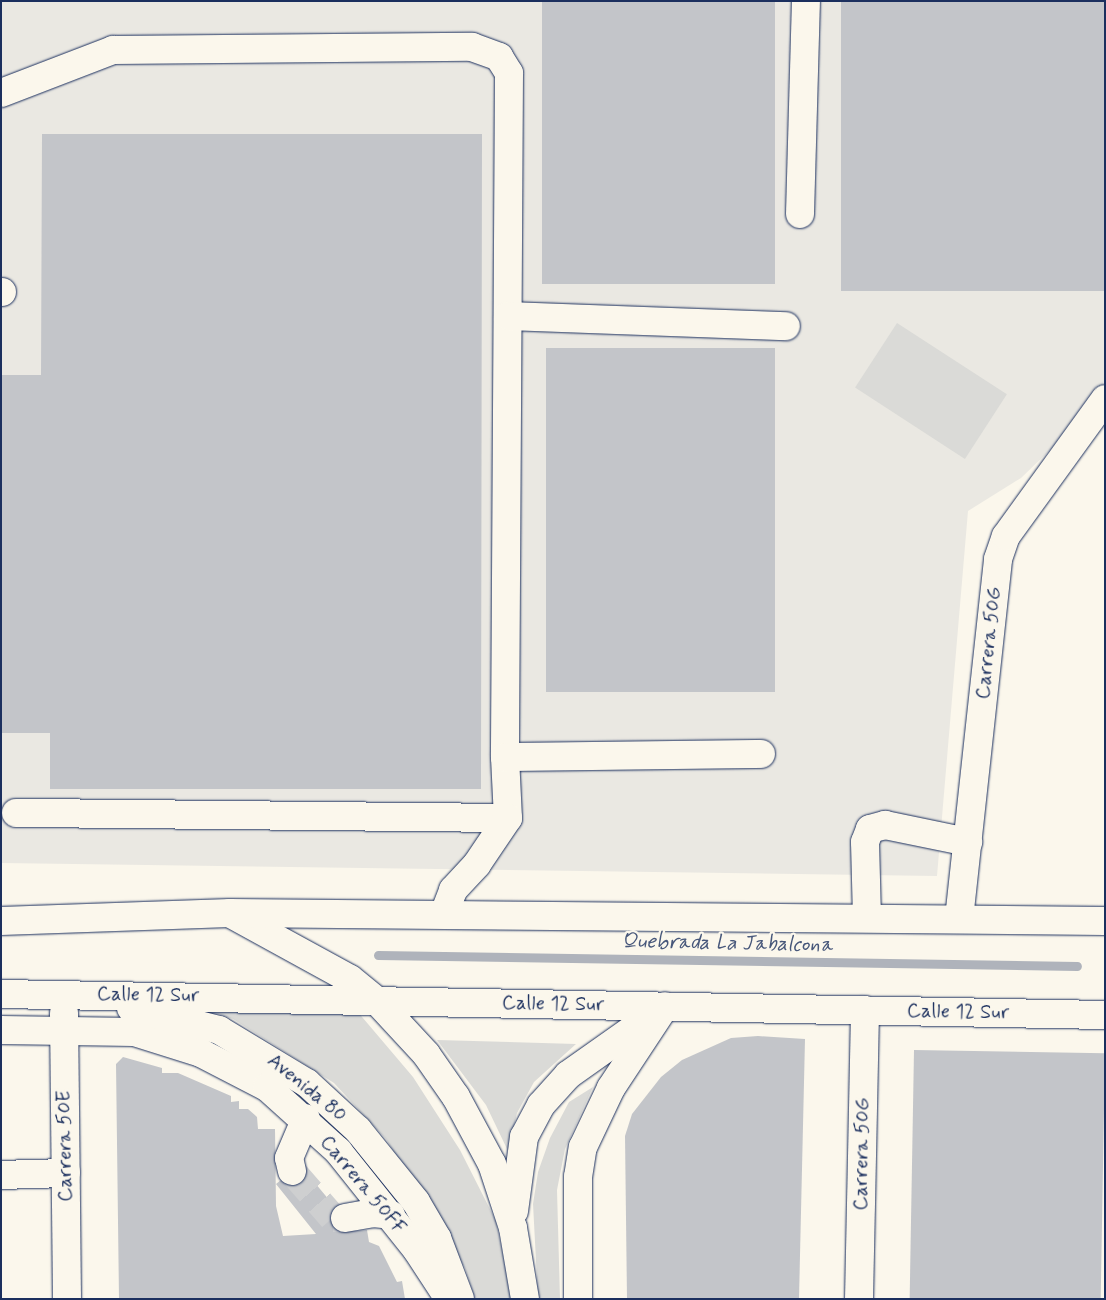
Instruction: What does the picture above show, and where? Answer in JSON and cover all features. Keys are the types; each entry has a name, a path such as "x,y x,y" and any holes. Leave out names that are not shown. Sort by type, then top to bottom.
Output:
{"main road":[{"path":"800,214 806,1"},
{"path":"1,93 113,50 472,48 499,57 509,73 505,757 508,818 477,864 453,890 444,914"},
{"path":"508,316 786,326"},
{"name":"Carrera 50G","path":"959,919 998,559 1006,536 1105,399"},
{"path":"505,757 761,754"},
{"path":"16,813 508,818"},
{"path":"867,918 865,842 870,829 885,825 968,842"},
{"path":"230,913 324,964 376,1000 426,1054 456,1097 492,1164 513,1228 525,1299"},
{"path":"1,920 230,913 1105,921"},
{"name":"Calle 12 Sur","path":"1,994 1105,1015"},
{"name":"Carrera 50E","path":"64,994 67,1299"},
{"name":"Avenida 80","path":"64,994 174,1016 219,1030 306,1083 358,1130 416,1202 437,1238 460,1299"},
{"path":"513,1228 522,1145 541,1105 568,1075 665,1006"},
{"path":"578,1299 578,1177 583,1147 611,1088 665,1006"},
{"name":"Carrera 50G","path":"859,1299 865,1010"},
{"path":"1,1030 64,1030"},
{"name":"Carrera 50FF","path":"64,1030 134,1032 167,1040 239,1070 268,1087 306,1118 391,1216 449,1299"},
{"path":"292,1172 289,1158 306,1118"},
{"path":"1,1175 66,1173"},
{"path":"345,1218 373,1213 391,1216"}],"shaded area":[{"path":"1,1 1105,1 1105,380 1078,423 1021,478 968,511 937,876 1,863"},
{"path":"897,323 1007,394 965,459 855,388"},
{"path":"187,1003 357,1011 413,1077 460,1150 496,1221 512,1299 475,1299 465,1268 386,1139 334,1083 233,1019"},
{"path":"437,1040 576,1044 534,1082 517,1113 508,1151 486,1105"},
{"path":"593,1087 565,1149 557,1190 560,1299 538,1299 533,1204 538,1172 550,1138 569,1102"}],"building":[{"path":"542,1 775,1 775,284 542,284"},
{"path":"841,1 1105,1 1105,291 841,291"},
{"path":"42,134 482,134 481,789 50,789 50,733 1,733 1,375 41,375"},
{"path":"546,348 775,348 775,692 546,692"},
{"path":"758,1036 805,1039 799,1299 627,1299 625,1136 632,1114 661,1077 682,1060 731,1038"},
{"path":"914,1050 1105,1053 1101,1299 910,1299"},
{"path":"123,1057 162,1068 162,1073 178,1073 231,1096 231,1102 239,1101 239,1109 248,1109 257,1117 258,1129 275,1129 276,1206 283,1236 316,1234 276,1184 300,1165 355,1231 367,1230 369,1242 379,1246 397,1282 402,1281 405,1299 119,1299 116,1064"}],"waterway":[{"name":"Quebrada La Jabalcona","path":"378,955 1077,966"}],"tunnel":[{"path":"292,1171 333,1218 345,1218"}]}
